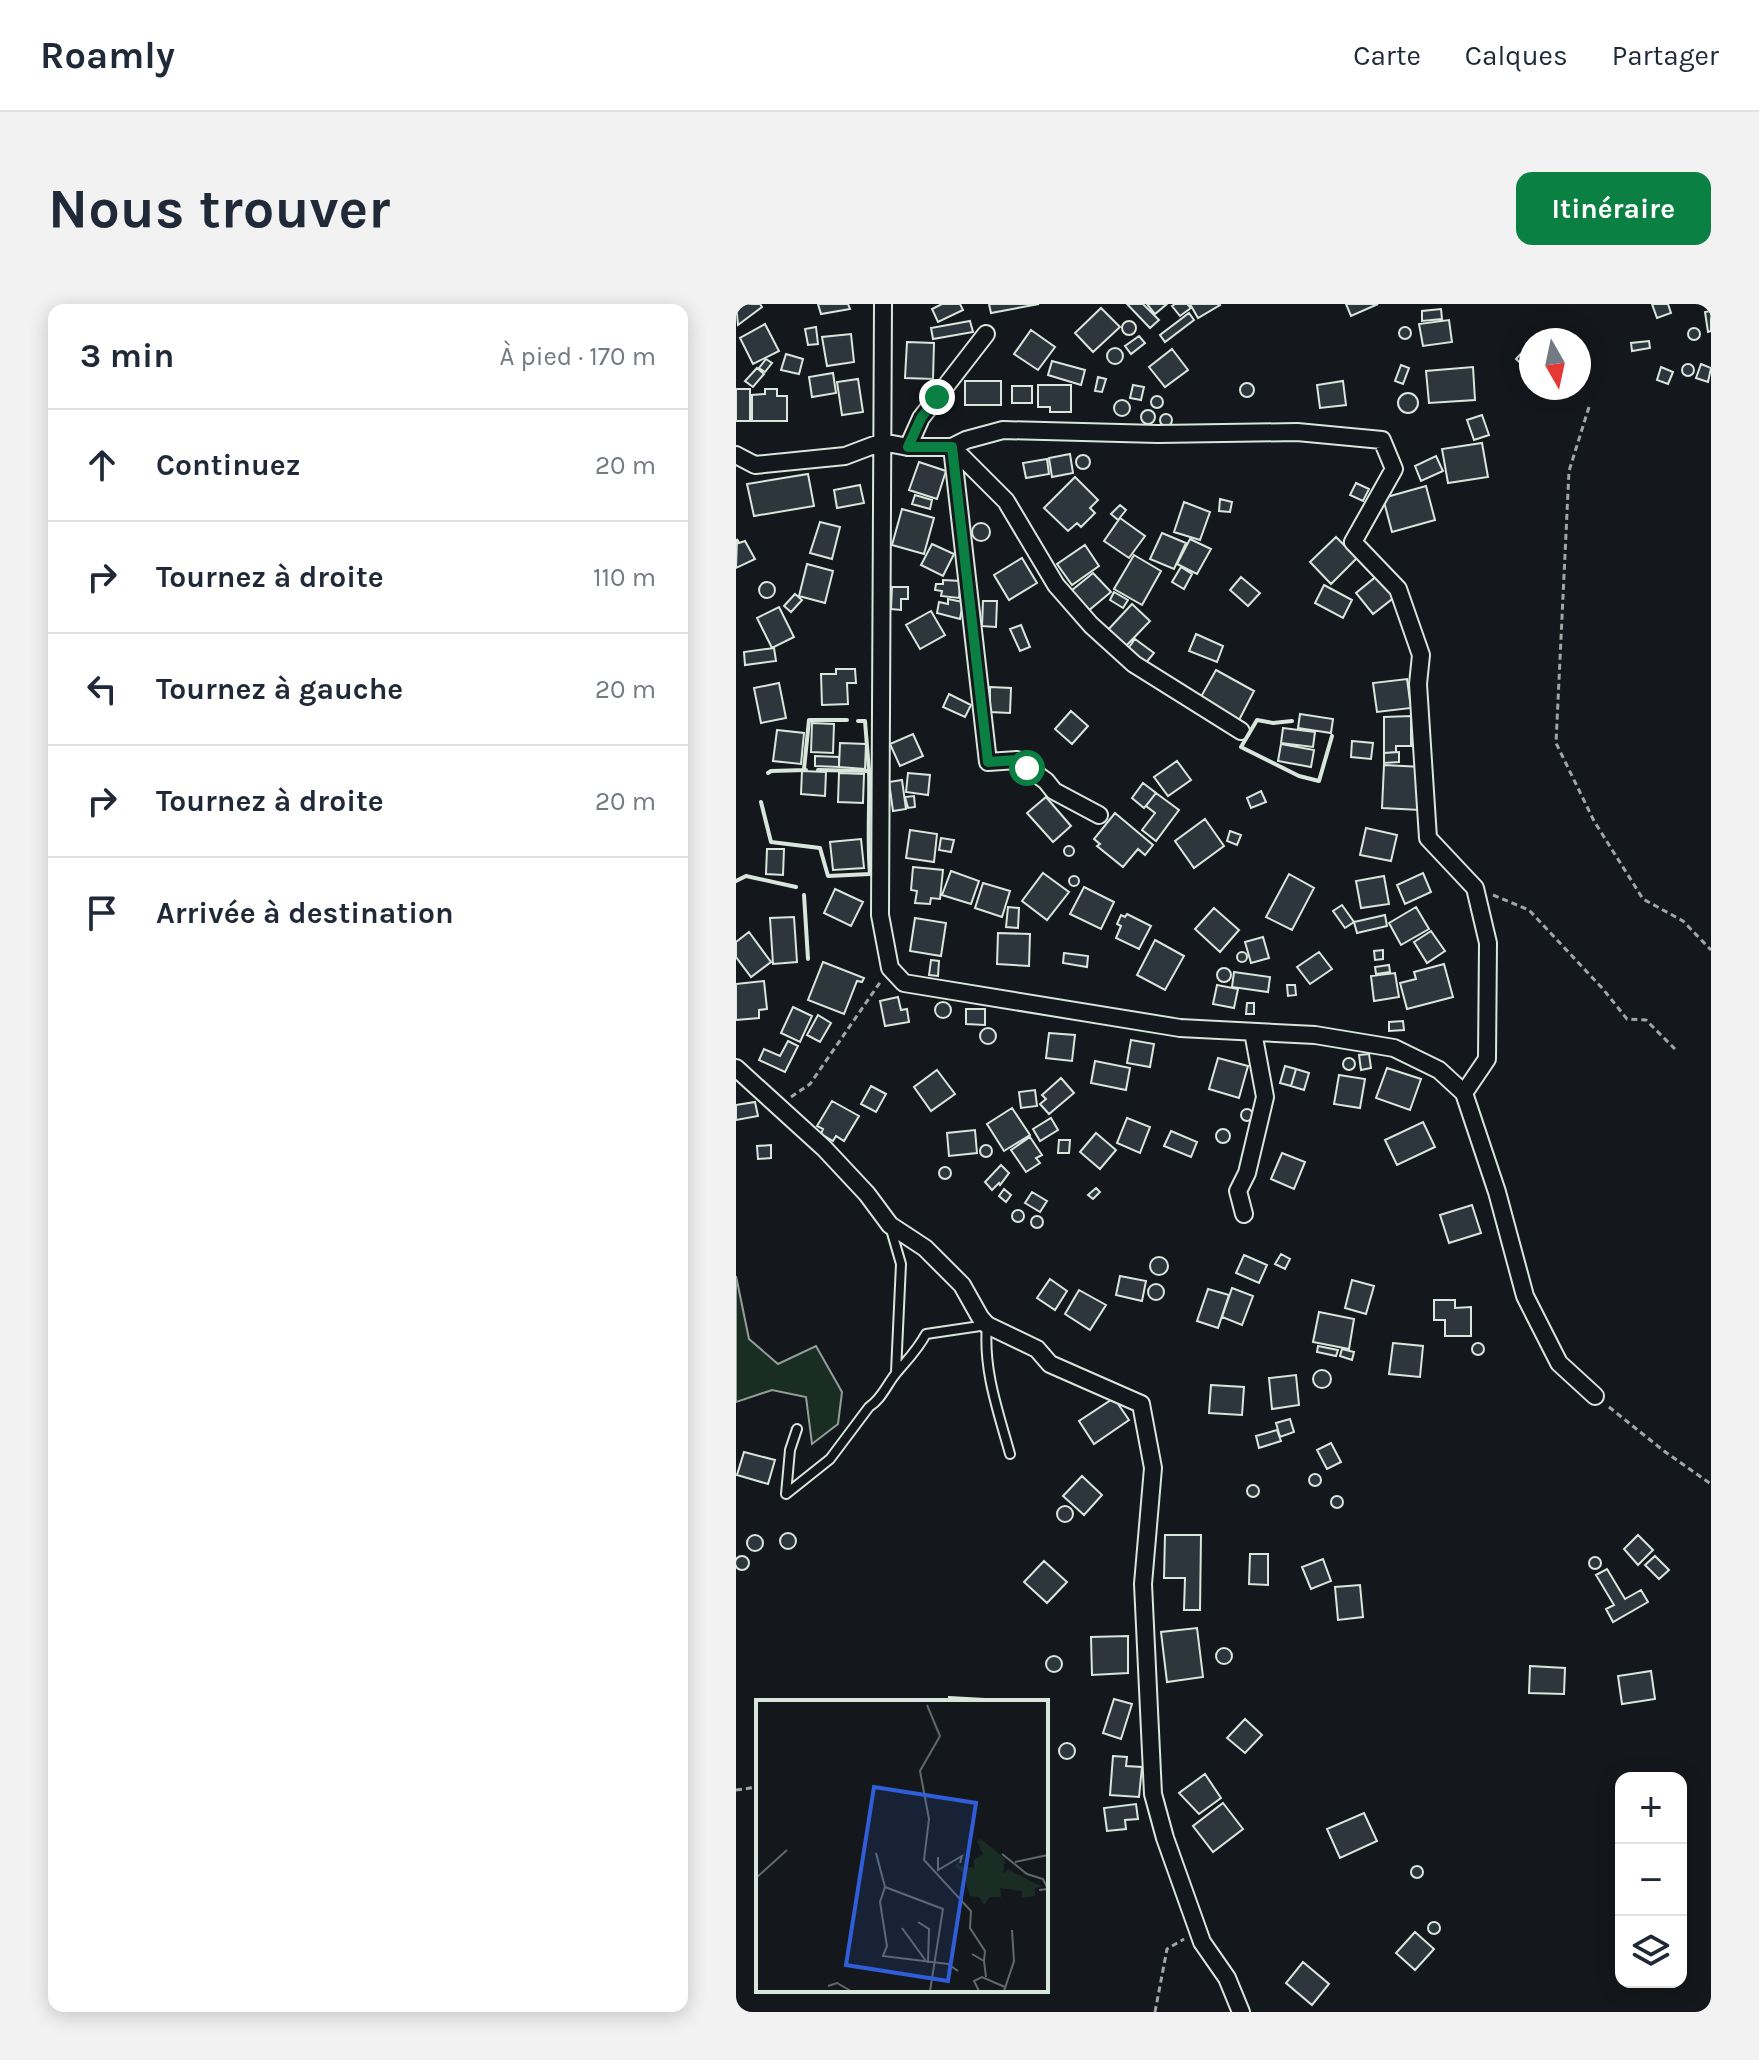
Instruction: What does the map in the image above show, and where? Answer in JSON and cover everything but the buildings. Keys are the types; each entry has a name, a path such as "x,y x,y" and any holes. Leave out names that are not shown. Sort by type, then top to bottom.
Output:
{"street":[{"path":"883,304 880,915 890,968 904,983 1180,1028 1315,1035 1394,1048 1439,1070 1464,1093 1497,1192 1525,1296 1559,1363 1595,1396"},
{"path":"908,447 921,418 986,334"},
{"path":"736,455 755,465 845,456 882,442 908,447 952,447 1003,430 1158,434 1297,432 1382,440 1394,469 1353,542 1398,589 1421,655 1418,684 1428,838 1475,888 1488,943 1487,1059 1464,1093"},
{"path":"952,447 1006,501 1056,585 1091,625 1134,664 1241,731"},
{"path":"952,447 988,762 1017,760 1046,781 1054,791 1099,815"},
{"path":"1244,1214 1238,1191 1247,1173 1265,1097 1253,1032"},
{"path":"736,1068 824,1148 867,1194 890,1225 925,1248 962,1285 987,1325 1037,1349 1050,1364 1141,1404 1153,1468 1143,1584 1153,1794 1165,1838 1202,1942 1227,1978 1241,2012"}],"lane":[{"path":"890,1225 901,1264 896,1372"},
{"path":"797,1429 787,1470 786,1494 830,1459 869,1407 878,1401 896,1372 916,1353 926,1334 987,1325 985,1350 988,1373 1010,1454"}],"path":[{"path":"1589,407 1569,471 1556,743 1594,821 1643,899 1683,921 1711,950"},
{"path":"1475,888 1529,910 1627,1019 1646,1020 1675,1049"},
{"path":"777,1107 810,1084 890,968"},
{"path":"1595,1396 1711,1484"},
{"path":"736,1790 756,1787"},
{"path":"1155,2012 1167,1949 1198,1931"}],"green space":[{"path":"736,1276 749,1339 778,1364 816,1346 842,1392 838,1424 812,1444 806,1397 772,1390 736,1402"}],"wall":[{"path":"804,769 809,720 847,720"},
{"path":"1292,721 1273,723 1257,720 1241,747 1299,776 1319,781 1332,736"},
{"path":"858,721 865,721 869,771"},
{"path":"768,773 806,770"},
{"path":"761,802 771,842 820,848 828,876 870,874 869,771 818,770"},
{"path":"736,881 746,876 796,887"},
{"path":"804,895 808,959"}],"route":[{"path":"937,397 921,418 908,447 952,447 988,762 1017,760 1027,768"}]}
